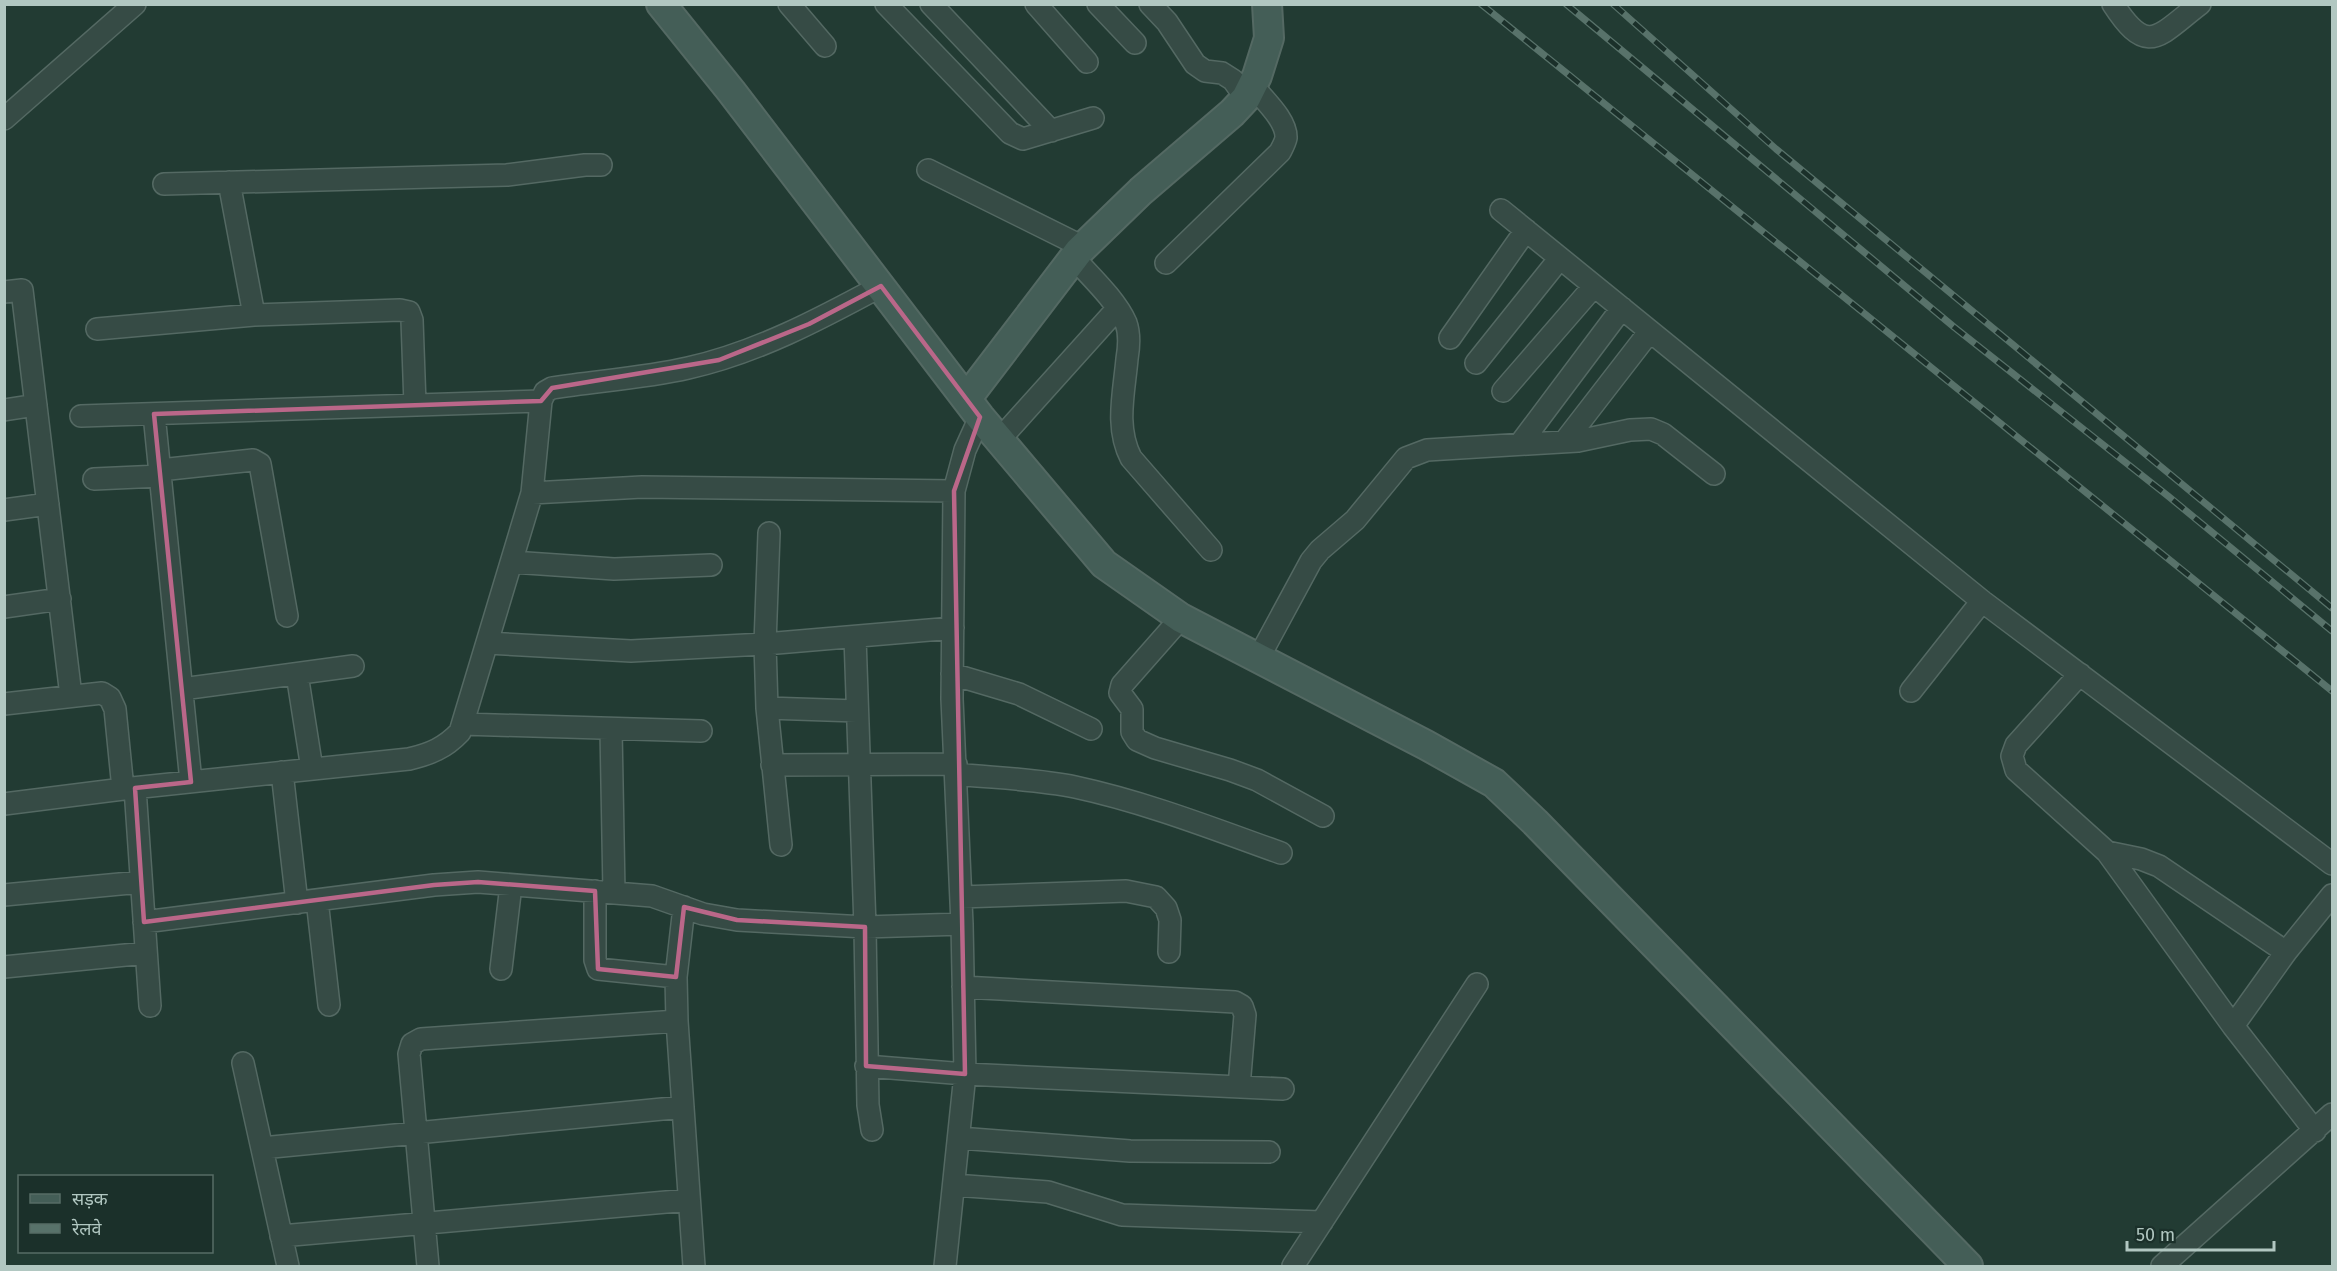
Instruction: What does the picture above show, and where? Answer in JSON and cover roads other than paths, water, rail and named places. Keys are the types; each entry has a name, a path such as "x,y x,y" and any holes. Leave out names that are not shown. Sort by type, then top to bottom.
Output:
{"main road":[{"path":"661,4 973,407 1104,564 1181,618 1426,745 1494,783 1515,801 1968,1266"},
{"path":"973,407 1079,252 1141,190 1232,113 1251,86 1269,38 1267,4"}],"street":[{"path":"4,118 135,4"},
{"path":"789,4 825,46"},
{"path":"886,4 1010,133 1023,139 1093,118"},
{"path":"931,4 1051,131"},
{"path":"1036,4 1087,62"},
{"path":"1098,4 1135,44"},
{"path":"1150,4 1167,22 1194,64 1205,71 1222,73 1233,80 1251,86 1280,120 1286,140 1280,152 1166,263"},
{"path":"2113,4 2127,26 2136,34 2147,38 2158,35 2200,4"},
{"path":"164,184 507,176 585,165 601,165"},
{"path":"928,170 1079,252 1126,323 1129,340 1121,430 1124,445 1131,458 1211,550"},
{"path":"229,182 254,315"},
{"path":"1501,210 1982,601 2332,864"},
{"path":"1450,338 1526,230"},
{"path":"1476,363 1560,258"},
{"path":"4,804 129,788 409,759 432,753 449,744 460,732 463,724 532,493 541,401 545,392 552,388 686,369 719,360 809,324 881,286"},
{"path":"1503,391 1594,286"},
{"path":"4,292 22,290 71,696"},
{"path":"1520,444 1622,308"},
{"path":"1000,439 1117,309"},
{"path":"97,329 254,315 400,310 409,312 412,320 415,405"},
{"path":"1565,441 1650,331"},
{"path":"81,416 541,401"},
{"path":"4,410 36,405"},
{"path":"945,1266 965,1074 962,924 952,674 954,491 973,407"},
{"path":"154,414 191,782"},
{"path":"1258,659 1302,574 1320,550 1346,529 1397,466 1415,453 1442,448 1578,441 1630,429 1651,429 1663,434 1714,474"},
{"path":"94,478 160,473 253,460 260,464 287,616"},
{"path":"532,493 642,487 954,491"},
{"path":"4,510 48,504"},
{"path":"769,533 765,644 767,708 781,845"},
{"path":"512,562 614,569 711,566"},
{"path":"4,607 60,599"},
{"path":"1911,691 1982,601"},
{"path":"1181,618 1122,685 1120,693 1132,710 1132,732 1137,740 1155,748 1257,780 1323,816"},
{"path":"487,643 631,651 765,644 953,628"},
{"path":"855,637 865,927 866,1066 872,1130"},
{"path":"182,689 353,666"},
{"path":"297,674 312,769"},
{"path":"952,674 1019,694 1091,729"},
{"path":"2080,674 2016,745 2012,756 2016,770 2107,852 2233,1026 2315,1131"},
{"path":"4,704 102,693 110,698 115,709 129,788 141,882 150,1006"},
{"path":"767,708 857,711"},
{"path":"463,724 701,731"},
{"path":"611,729 604,892 595,960 598,969 676,977"},
{"path":"772,765 859,765 956,769 1073,787 1128,801 1281,853"},
{"path":"282,772 328,1005"},
{"path":"2107,852 2141,859 2159,866 2286,952"},
{"path":"4,895 141,882"},
{"path":"144,922 434,885 478,882 652,896 703,914 737,920 865,927 962,924"},
{"path":"501,969 510,885"},
{"path":"961,897 1126,891 1156,897 1166,908 1170,920 1169,952"},
{"path":"2233,1026 2286,952 2332,895"},
{"path":"684,907 676,977 677,1021 694,1266"},
{"path":"4,967 146,953"},
{"path":"1293,1266 1477,984"},
{"path":"963,987 1112,993 1235,1002 1242,1006 1245,1015 1239,1087"},
{"path":"428,1266 409,1054 412,1044 421,1039 677,1021"},
{"path":"243,1063 288,1266"},
{"path":"866,1066 965,1074 1283,1089"},
{"path":"261,1148 683,1107"},
{"path":"2162,1266 2332,1114"},
{"path":"959,1138 1130,1151 1269,1152"},
{"path":"954,1185 1048,1192 1122,1215 1322,1222"},
{"path":"281,1236 689,1200"}],"railway":[{"path":"1481,4 2332,691"},
{"path":"1566,4 1954,327 2168,496 2332,631"},
{"path":"1613,4 1776,149 2332,608"}]}
